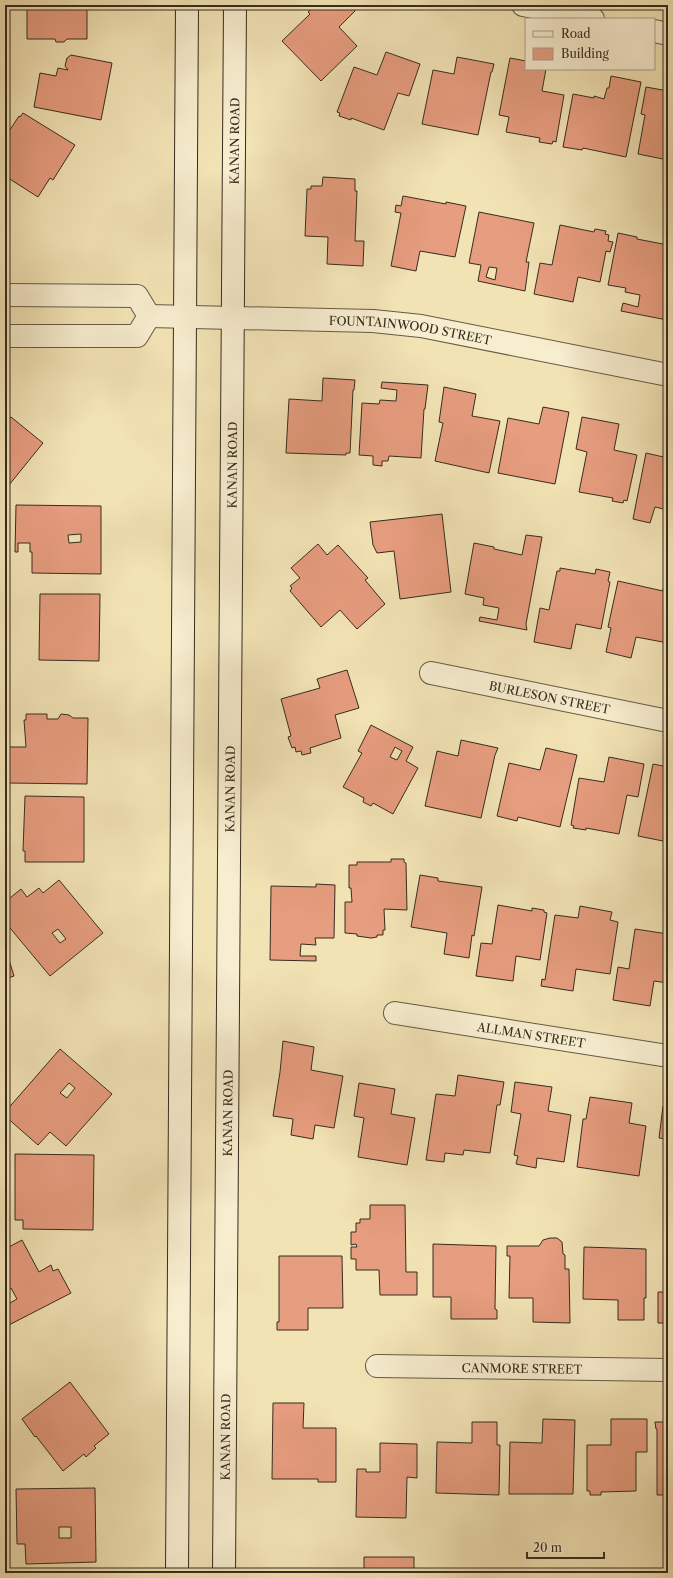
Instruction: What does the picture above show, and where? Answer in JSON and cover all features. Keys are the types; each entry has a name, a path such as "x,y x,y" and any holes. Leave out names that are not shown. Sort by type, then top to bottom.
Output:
{"main road":[{"path":"177,1573 187,5"},
{"name":"KANAN ROAD","path":"224,1573 234,5"},
{"path":"523,5 587,18"},
{"path":"655,31 668,34"},
{"path":"5,295 137,296 150,316 137,336 5,336"},
{"name":"FOUNTAINWOOD STREET","path":"150,316 373,321 420,326 668,375"},
{"name":"BURLESON STREET","path":"431,673 668,721"},
{"name":"ALLMAN STREET","path":"395,1013 668,1056"},
{"name":"CANMORE STREET","path":"377,1366 668,1370"}],"building":[{"path":"27,5 87,5 87,39 67,39 64,42 56,42 55,39 27,39"},
{"path":"315,5 350,5 355,11 339,27 357,46 321,81 282,41 310,14 308,12"},
{"path":"386,52 420,64 409,96 398,93 384,130 351,118 351,120 339,116 340,113 337,112 354,67 377,75"},
{"path":"71,55 112,63 101,120 34,107 40,73 56,76 58,68 68,70 65,66 67,58"},
{"path":"457,57 494,64 478,135 422,124 433,70 454,74"},
{"path":"510,58 525,61 525,70 546,70 542,91 564,95 556,142 553,141 552,144 539,142 540,138 506,132 509,117 499,115"},
{"path":"611,76 641,82 626,157 583,148 582,150 563,147 573,94 594,98 594,96 604,99 607,88 609,88"},
{"path":"646,87 668,91 668,160 638,154 645,115 641,114"},
{"path":"23,113 75,145 53,180 50,178 38,197 5,176 5,151 9,145 5,142 6,136 19,116 20,117"},
{"path":"323,177 355,179 355,191 357,191 355,241 364,241 363,266 327,264 328,237 305,236 307,189 311,189 311,186 322,186"},
{"path":"403,196 466,206 455,257 420,251 416,271 391,266 401,213 395,212 396,205 401,206"},
{"path":"479,212 534,223 526,262 529,262 525,291 478,281 481,265 469,263","holes":["489,267 497,268 495,280 486,277"]},
{"path":"560,225 594,232 595,229 606,231 605,234 609,235 608,241 613,242 610,252 606,251 600,282 578,277 573,302 534,294 540,263 552,265"},
{"path":"618,233 637,237 637,239 668,245 667,320 621,311 623,303 638,307 640,295 625,292 626,288 608,285"},
{"path":"323,378 355,380 353,390 350,453 346,453 346,455 286,453 289,399 322,401"},
{"path":"382,382 428,385 424,409 421,458 389,456 388,461 382,461 382,466 373,465 373,456 359,455 362,403 379,404 380,400 396,401 397,390 381,388"},
{"path":"444,387 476,394 472,416 500,421 489,473 435,461 443,423 439,422"},
{"path":"543,407 569,412 555,484 498,473 508,418 539,424"},
{"path":"5,417 8,419 11,417 43,443 5,490"},
{"path":"582,417 619,424 614,450 637,455 627,501 624,500 623,503 612,501 613,498 579,492 587,452 576,449"},
{"path":"646,453 668,458 668,510 655,507 650,523 633,519"},
{"path":"16,505 101,506 101,574 32,573 32,552 30,552 30,543 18,543 18,552 15,552","holes":["81,534 81,542 69,543 68,535"]},
{"path":"442,514 451,592 400,599 394,551 377,553 373,545 370,522"},
{"path":"526,535 542,537 526,624 527,630 479,621 480,617 497,620 499,608 483,605 484,598 465,594 474,543 522,555"},
{"path":"318,544 327,555 338,545 368,578 365,580 385,604 357,629 340,610 321,627 290,591 292,588 290,586 300,578 291,568"},
{"path":"560,568 595,574 596,569 610,572 608,581 610,582 601,629 576,624 571,649 534,642 540,608 549,610 557,571 560,571"},
{"path":"618,581 663,591 663,588 668,589 668,643 636,637 631,658 606,652 611,628 608,627"},
{"path":"40,594 100,594 99,661 39,660"},
{"path":"347,670 359,708 335,715 341,738 310,748 311,753 302,755 301,751 296,752 295,747 292,748 288,737 291,736 281,699 320,688 317,679"},
{"path":"26,714 47,714 47,719 58,719 61,714 69,715 73,718 88,718 87,784 8,783 9,747 26,747 24,720 26,720"},
{"path":"371,725 413,747 406,761 418,768 393,814 373,803 371,806 363,802 364,798 343,787 362,753 358,751","holes":["395,747 402,751 397,760 390,757"]},
{"path":"461,740 498,748 495,755 481,818 425,806 437,751 458,756"},
{"path":"546,748 577,755 560,827 518,817 517,821 497,816 509,763 540,770"},
{"path":"609,757 644,764 638,797 627,795 619,834 586,828 586,830 573,828 574,826 571,825 579,778 604,782"},
{"path":"653,764 668,767 668,842 638,836"},
{"path":"25,796 84,797 84,862 25,862 25,851 23,851"},
{"path":"391,859 404,859 404,862 406,863 407,910 384,909 385,930 383,930 383,935 377,935 377,937 371,938 357,936 357,934 345,933 345,902 352,902 351,888 349,888 349,865 357,865 357,862 391,862"},
{"path":"420,875 438,878 438,881 482,887 469,958 444,954 447,933 411,927"},
{"path":"59,880 103,933 50,976 5,922 5,902 21,889 27,897 39,888 43,893","holes":["58,929 66,939 60,943 52,933"]},
{"path":"316,884 335,885 334,938 315,938 316,945 301,944 300,956 316,956 316,961 270,960 271,886 316,887"},
{"path":"498,905 532,911 532,908 544,910 544,912 547,913 540,960 516,956 513,981 476,976 481,943 492,944"},
{"path":"580,906 612,912 610,920 618,922 610,974 576,969 573,991 541,986 542,979 545,980 555,915 578,918"},
{"path":"635,929 668,934 668,983 654,981 650,1006 613,1000 618,967 629,969"},
{"path":"5,947 14,976 5,979"},
{"path":"283,1041 314,1047 311,1070 343,1076 334,1128 315,1125 313,1139 291,1135 293,1119 273,1116"},
{"path":"60,1049 112,1094 66,1146 50,1132 38,1145 5,1116 5,1112","holes":["69,1083 75,1088 67,1098 60,1093"]},
{"path":"458,1075 504,1082 500,1105 497,1105 490,1153 464,1150 463,1155 445,1153 444,1162 426,1160 436,1094 455,1096"},
{"path":"515,1082 552,1087 548,1111 571,1115 564,1162 537,1158 536,1168 516,1164 518,1156 514,1155 521,1114 511,1112"},
{"path":"359,1083 395,1089 391,1114 415,1118 407,1165 358,1157 364,1118 354,1116"},
{"path":"590,1097 632,1103 629,1123 646,1126 639,1176 577,1167 583,1119 586,1119"},
{"path":"663,1106 668,1106 668,1139 659,1138"},
{"path":"668,1153 668,1185 664,1184"},
{"path":"15,1154 94,1155 93,1230 23,1229 23,1220 15,1220"},
{"path":"370,1205 405,1205 406,1272 417,1272 417,1295 380,1295 379,1270 356,1270 356,1259 351,1259 351,1247 357,1247 356,1244 351,1245 351,1232 356,1232 356,1223 360,1223 360,1219 370,1219"},
{"path":"557,1238 562,1242 563,1254 565,1255 565,1269 569,1269 570,1323 533,1322 533,1298 509,1298 510,1256 507,1256 507,1246 539,1246 543,1240"},
{"path":"22,1240 39,1272 51,1265 53,1271 58,1269 71,1293 5,1327 5,1293 10,1303 17,1299 11,1288 5,1291 5,1249"},
{"path":"433,1244 496,1246 495,1309 497,1310 497,1319 451,1319 451,1297 433,1297"},
{"path":"584,1247 646,1249 646,1298 644,1298 644,1320 618,1320 618,1300 583,1299"},
{"path":"279,1256 342,1256 343,1308 308,1308 308,1330 277,1330 277,1322 279,1322"},
{"path":"658,1292 668,1292 668,1323 658,1323"},
{"path":"70,1382 109,1434 94,1446 96,1448 86,1457 84,1454 63,1471 22,1419"},
{"path":"273,1403 304,1403 303,1428 336,1428 336,1482 318,1482 318,1479 272,1479"},
{"path":"543,1419 575,1420 573,1494 509,1494 510,1442 542,1443"},
{"path":"611,1419 647,1419 647,1452 636,1452 636,1491 601,1492 601,1495 590,1495 590,1491 587,1491 587,1445 611,1445"},
{"path":"472,1422 497,1422 497,1445 500,1445 499,1495 436,1493 437,1442 472,1443"},
{"path":"655,1422 668,1422 668,1495 657,1495 657,1429"},
{"path":"380,1443 417,1444 417,1478 407,1477 406,1518 356,1517 357,1469 366,1469 366,1472 380,1472"},
{"path":"95,1488 96,1562 26,1564 25,1544 17,1544 16,1489","holes":["59,1527 71,1527 71,1538 59,1538"]},
{"path":"364,1557 414,1557 414,1573 364,1573"}]}
